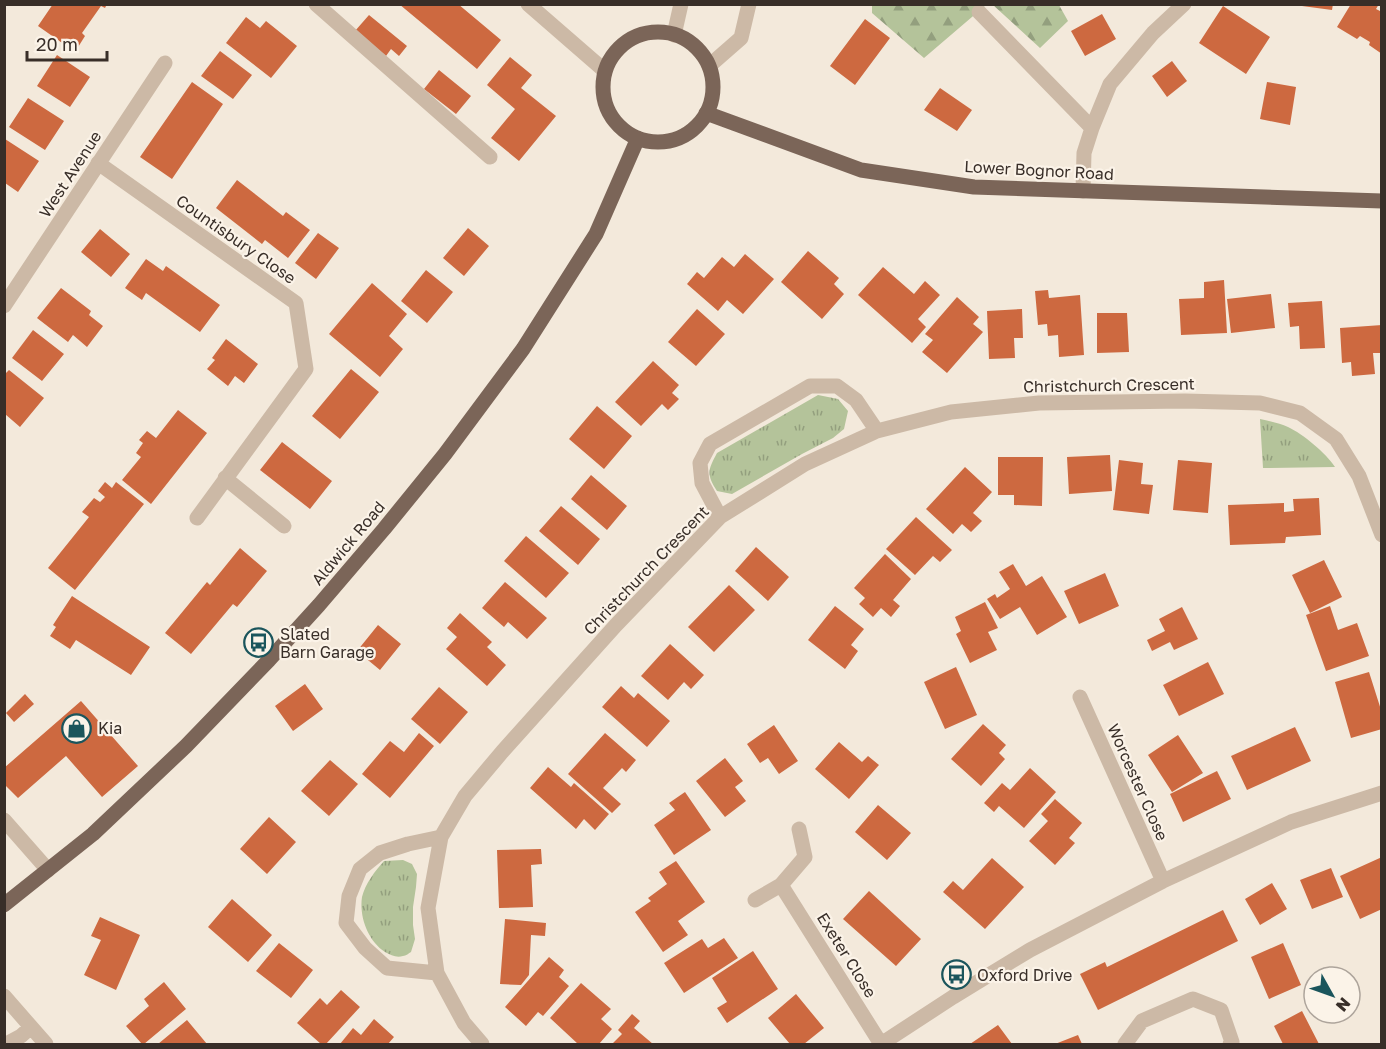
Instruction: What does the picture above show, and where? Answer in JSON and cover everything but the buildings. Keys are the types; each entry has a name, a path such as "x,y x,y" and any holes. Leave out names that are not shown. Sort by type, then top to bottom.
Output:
{"main road":[{"path":"657,32 674,34 700,52 709,66 712,98 697,126 669,141 653,142 638,138 624,130 613,119 605,104 603,88 605,71 613,56 632,39 657,32"},
{"name":"Lower Bognor Road","path":"706,113 861,170 974,187 1382,201"},
{"name":"Aldwick Road","path":"4,905 93,834 186,746 336,586 438,462 523,349 596,234 638,138"}],"street":[{"path":"316,4 490,157"},
{"path":"528,4 605,71"},
{"path":"674,34 681,4"},
{"path":"709,66 741,38 749,4"},
{"path":"1083,190 1084,153 1110,84 1153,33 1184,4"},
{"path":"979,12 1092,128"},
{"name":"West Avenue","path":"4,306 165,63"},
{"name":"Countisbury Close","path":"98,163 296,303 306,369 197,518"},
{"path":"720,517 702,483 700,463 710,444 810,386 837,386 856,400 877,431"},
{"name":"Christchurch Crescent","path":"482,1044 464,1023 437,973 428,908 441,837 465,796 501,752 616,625 720,517 805,464 877,431 951,412 1039,403 1185,401 1260,403 1300,413 1336,439 1359,476 1382,535"},
{"path":"225,478 284,526"},
{"name":"Worcester Close","path":"1080,697 1163,881"},
{"path":"881,1044 1030,951 1163,881 1291,822 1382,793"},
{"path":"4,820 48,870"},
{"path":"755,900 781,885 805,857 799,829"},
{"path":"437,973 387,968 365,948 346,923 349,896 360,869 380,852 441,837"},
{"name":"Exeter Close","path":"781,885 881,1044"},
{"path":"4,996 46,1044"},
{"path":"1125,1044 1142,1021 1193,999 1221,1010 1232,1042 1230,1044"},
{"path":"6,1044 21,1036 31,1027"}],"green space":[{"path":"872,5 986,5 924,58 872,13"},
{"path":"993,5 1059,5 1068,21 1040,48"},
{"path":"818,395 838,399 848,411 844,429 833,438 732,494 717,491 711,480 710,472 717,453"},
{"path":"1260,419 1285,426 1300,434 1320,450 1335,467 1263,468"},
{"path":"403,860 412,864 417,874 413,907 415,939 411,952 398,957 385,952 369,935 363,920 361,905 365,887 384,861"}],"place":[{"name":"Slated Barn Garage","path":"259,643"},
{"name":"Kia","path":"77,728"},
{"name":"Oxford Drive","path":"956,975"}]}
